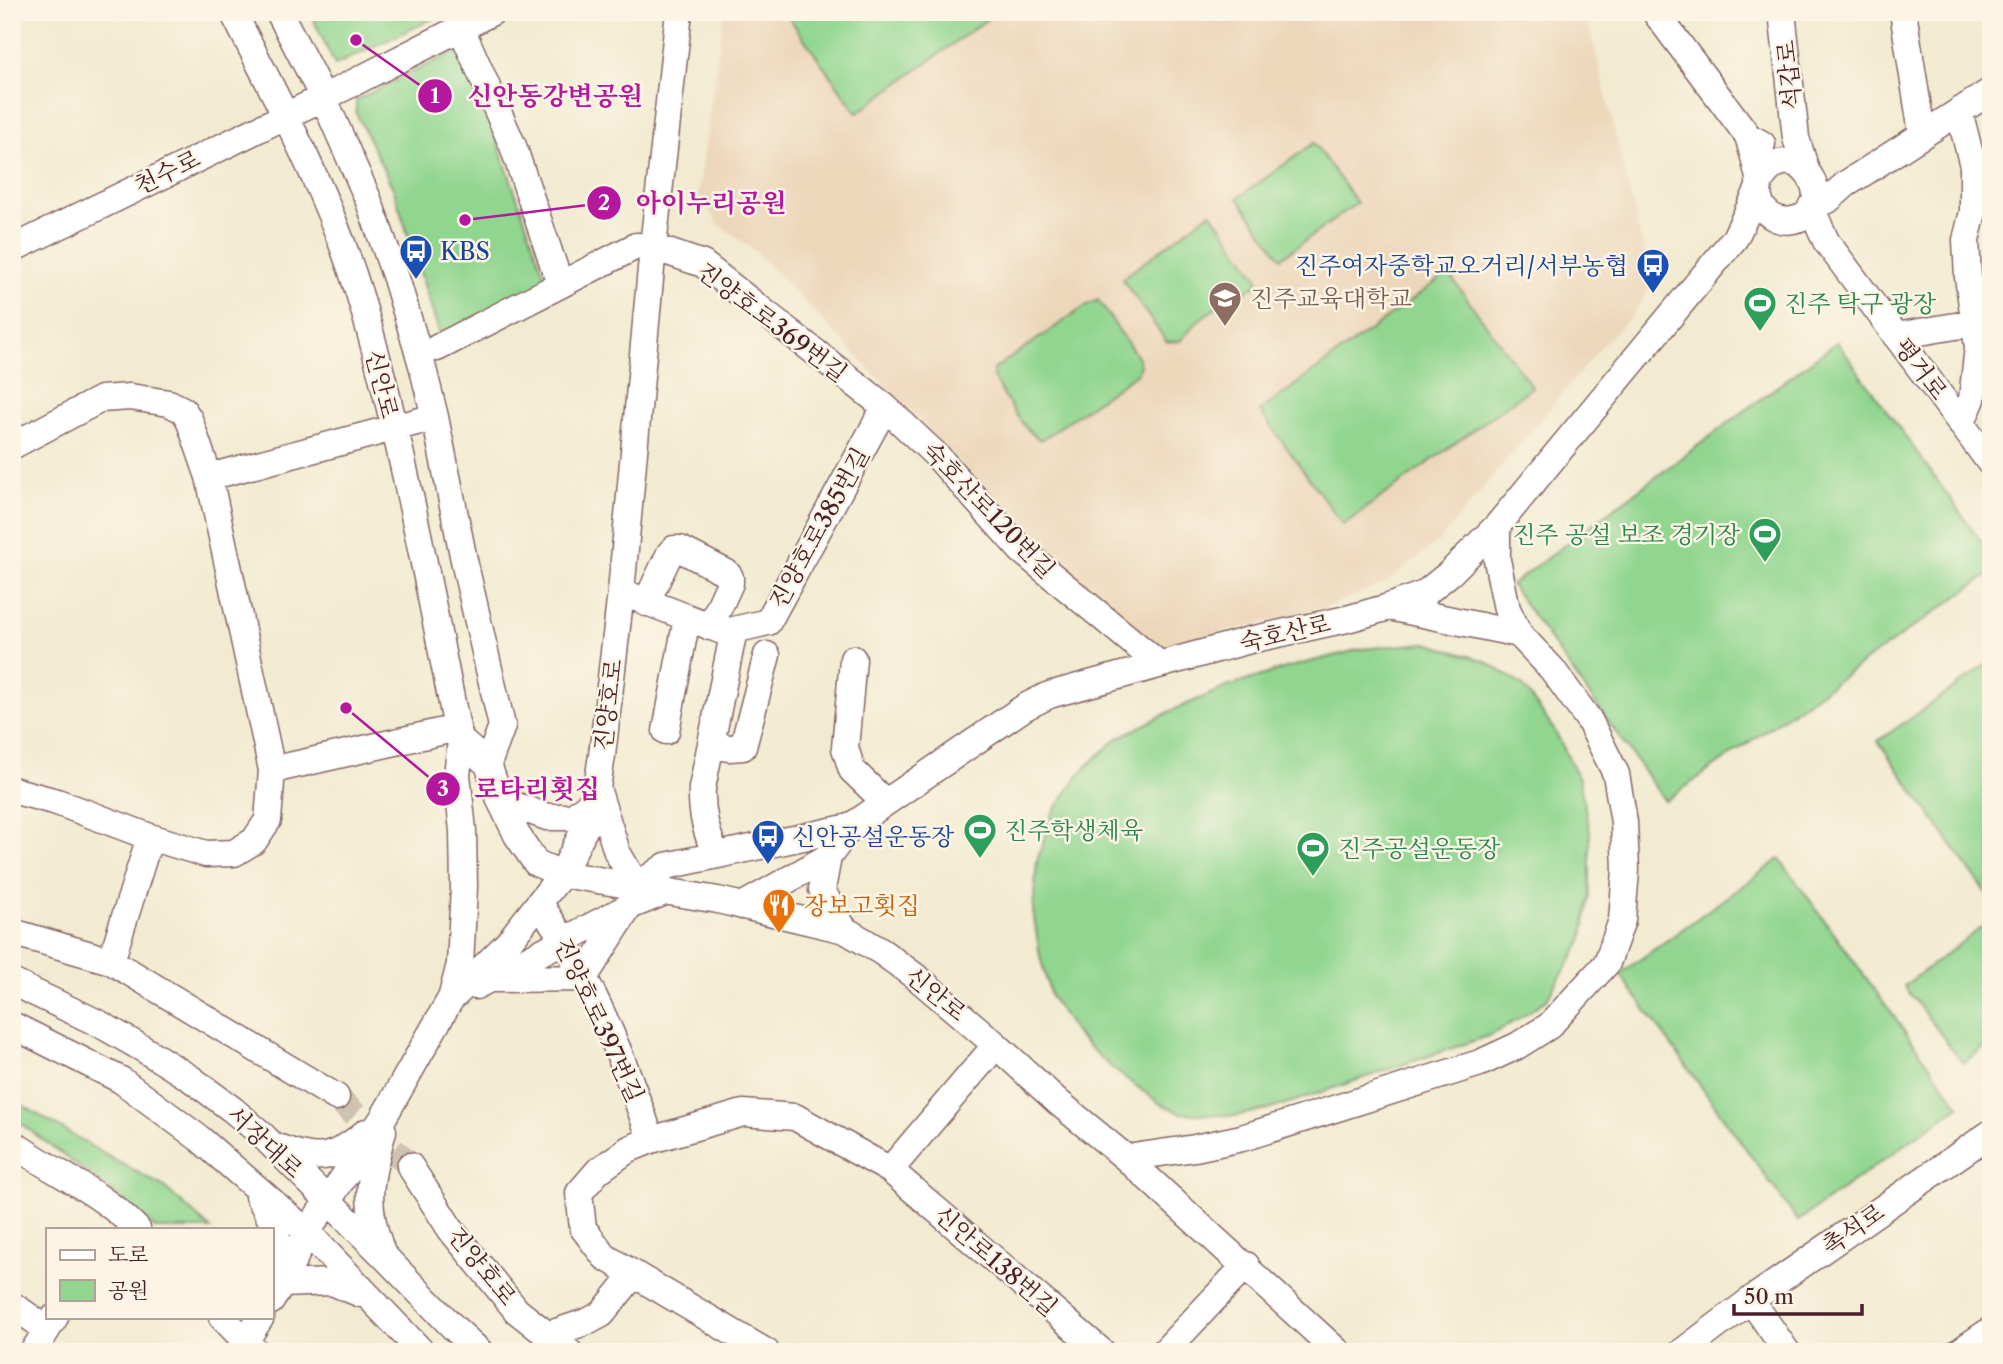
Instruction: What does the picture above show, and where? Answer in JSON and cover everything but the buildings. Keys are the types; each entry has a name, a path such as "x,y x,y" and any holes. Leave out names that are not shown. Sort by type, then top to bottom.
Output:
{"street":[{"name":"신안로","path":"233,12 331,215 359,293 394,429 427,578 459,734 457,775 463,831 464,887 460,964 450,1000"},
{"name":"신안로","path":"279,12 323,97 368,199 396,278 435,417 502,726 488,764"},
{"name":"천수로","path":"12,248 492,12"},
{"name":"진양호로","path":"277,1292 307,1232 387,1112 450,1000 507,944 540,903 562,874 587,824 595,794 621,592 653,247 679,12"},
{"path":"1655,12 1748,136 1763,208 1780,220 1826,241"},
{"name":"석갑로","path":"1782,12 1799,162"},
{"path":"1903,12 1922,133"},
{"path":"461,28 513,146 560,284"},
{"path":"1735,237 1780,220 1799,218 1812,206 1834,197 1846,184 1922,133 1991,91"},
{"path":"1959,111 1982,215 1966,240 1968,277 1983,321 1972,399 1961,424"},
{"path":"1748,136 1799,162 1834,185 1846,184"},
{"path":"1735,237 1759,186 1772,167 1799,162"},
{"path":"1799,162 1816,191 1812,206"},
{"name":"평거로","path":"1812,206 1826,241 1991,464"},
{"name":"숙호산로","path":"742,906 828,856 850,827 1025,707 1049,695 1159,664 1389,607 1424,594 1450,573 1497,526 1735,237"},
{"path":"437,348 636,246 653,247"},
{"name":"진양호로369번길","path":"653,247 703,264 885,407"},
{"path":"1896,336 1983,321"},
{"path":"12,790 57,802 130,832 206,853 234,853 254,841 268,820 272,771 209,477 189,419 183,410 169,402 130,397 101,399 15,438"},
{"name":"진양호로385번길","path":"711,625 768,622 885,407"},
{"name":"숙호산로120번길","path":"885,407 937,456 1022,551 1159,664"},
{"path":"209,477 435,417"},
{"path":"1126,1158 1242,1138 1480,1063 1517,1046 1549,1026 1607,963 1622,920 1626,870 1624,822 1616,774 1589,720 1552,669 1519,634 1507,610 1497,560 1497,526"},
{"path":"646,603 674,549 680,549 727,572 730,577 666,731"},
{"path":"621,592 711,625"},
{"path":"1389,607 1519,634"},
{"path":"711,625 711,744 701,808 716,855"},
{"path":"711,744 729,748 743,747 767,655"},
{"path":"853,659 845,748 852,770 885,802"},
{"path":"272,771 459,734 488,764 500,800 517,835 537,863 562,874 634,896"},
{"path":"500,800 547,817 573,817 595,794 634,896"},
{"path":"450,1000 564,939 634,896 666,866 850,827"},
{"path":"111,961 150,837"},
{"path":"828,856 822,889 845,930"},
{"name":"신안로","path":"634,896 667,891 742,906 845,930 882,952 920,980 1126,1158 1338,1352"},
{"path":"488,979 584,978 634,896"},
{"name":"진양호로397번길","path":"540,903 564,939 629,1074 651,1140"},
{"path":"12,933 111,961 337,1097"},
{"name":"서장대로","path":"12,982 100,1024 156,1057 233,1110 273,1146 480,1352"},
{"name":"서장대로","path":"16,1030 121,1080 200,1139 307,1232 422,1352"},
{"path":"890,1170 996,1045"},
{"path":"273,1146 308,1158 328,1156 344,1149 387,1112"},
{"path":"383,1255 371,1221 370,1190 387,1112"},
{"name":"신안로138번길","path":"766,1352 605,1257 583,1228 579,1193 598,1171 629,1149 651,1140 743,1113 795,1117 890,1170 1102,1352"},
{"name":"촉석로","path":"1682,1352 1751,1300 1991,1133"},
{"path":"12,1143 45,1166 98,1194 124,1224"},
{"name":"진양호로","path":"410,1166 451,1230 517,1311 569,1352"},
{"path":"246,1177 270,1215 279,1240 277,1292 332,1282 371,1299"},
{"path":"1164,1352 1246,1265"},
{"path":"547,1335 602,1314 634,1274"},
{"path":"1751,1300 1787,1352"},
{"path":"12,1305 51,1323 33,1352"},
{"path":"223,1318 246,1348 261,1318"},
{"path":"1959,1352 1991,1330"}],"shaded area":[{"name":"진주교육대학교","path":"724,12 1586,12 1652,285 1633,315 1606,341 1440,540 1385,583 1330,606 1147,649 1037,551 953,455 755,251 719,225 698,194"}],"green space":[{"path":"310,12 440,12 441,15 335,65"},
{"path":"785,12 997,12 857,113"},
{"path":"452,53 466,53 548,285 441,338 393,188 356,113 356,100"},
{"path":"1314,143 1357,203 1281,258 1238,198"},
{"path":"1211,212 1258,278 1257,285 1227,300 1200,319 1180,341 1167,342 1122,279"},
{"path":"1448,273 1532,387 1343,525 1260,411"},
{"path":"1098,300 1138,358 1140,366 1137,373 1041,440 1027,429 1014,412 993,378 994,369"},
{"name":"진주 공설 보조 경기장","path":"1837,342 1991,555 1991,573 1665,801 1511,585"},
{"name":"진주공설운동장","path":"1427,643 1485,661 1522,685 1555,731 1579,779 1590,832 1590,894 1582,942 1546,1000 1491,1035 1274,1108 1235,1116 1180,1113 1159,1103 1112,1068 1077,1035 1051,997 1040,956 1033,911 1037,861 1052,814 1081,772 1116,739 1171,711 1227,687 1286,668 1361,649"},
{"path":"1991,662 1991,900 1878,741"},
{"path":"1780,859 1959,1106 1798,1221 1620,974"},
{"path":"1986,924 1991,930 1991,1042 1963,1063 1904,986"},
{"path":"12,1099 163,1186 210,1228 155,1228 120,1197 12,1117"}],"tunnel":[{"path":"336,1097 410,1166"}],"place":[{"name":"신안동강변공원","path":"356,40"},
{"name":"아이누리공원","path":"465,220"},
{"name":"KBS","path":"416,281"},
{"name":"진주여자중학교오거리/서부농협","path":"1653,295"},
{"name":"진주교육대학교","path":"1225,328"},
{"name":"진주 탁구 광장","path":"1760,333"},
{"name":"진주 공설 보조 경기장","path":"1765,564"},
{"name":"로타리횟집","path":"346,708"},
{"name":"진주학생체육","path":"980,860"},
{"name":"신안공설운동장","path":"768,866"},
{"name":"진주공설운동장","path":"1313,878"},
{"name":"장보고횟집","path":"779,935"}]}
